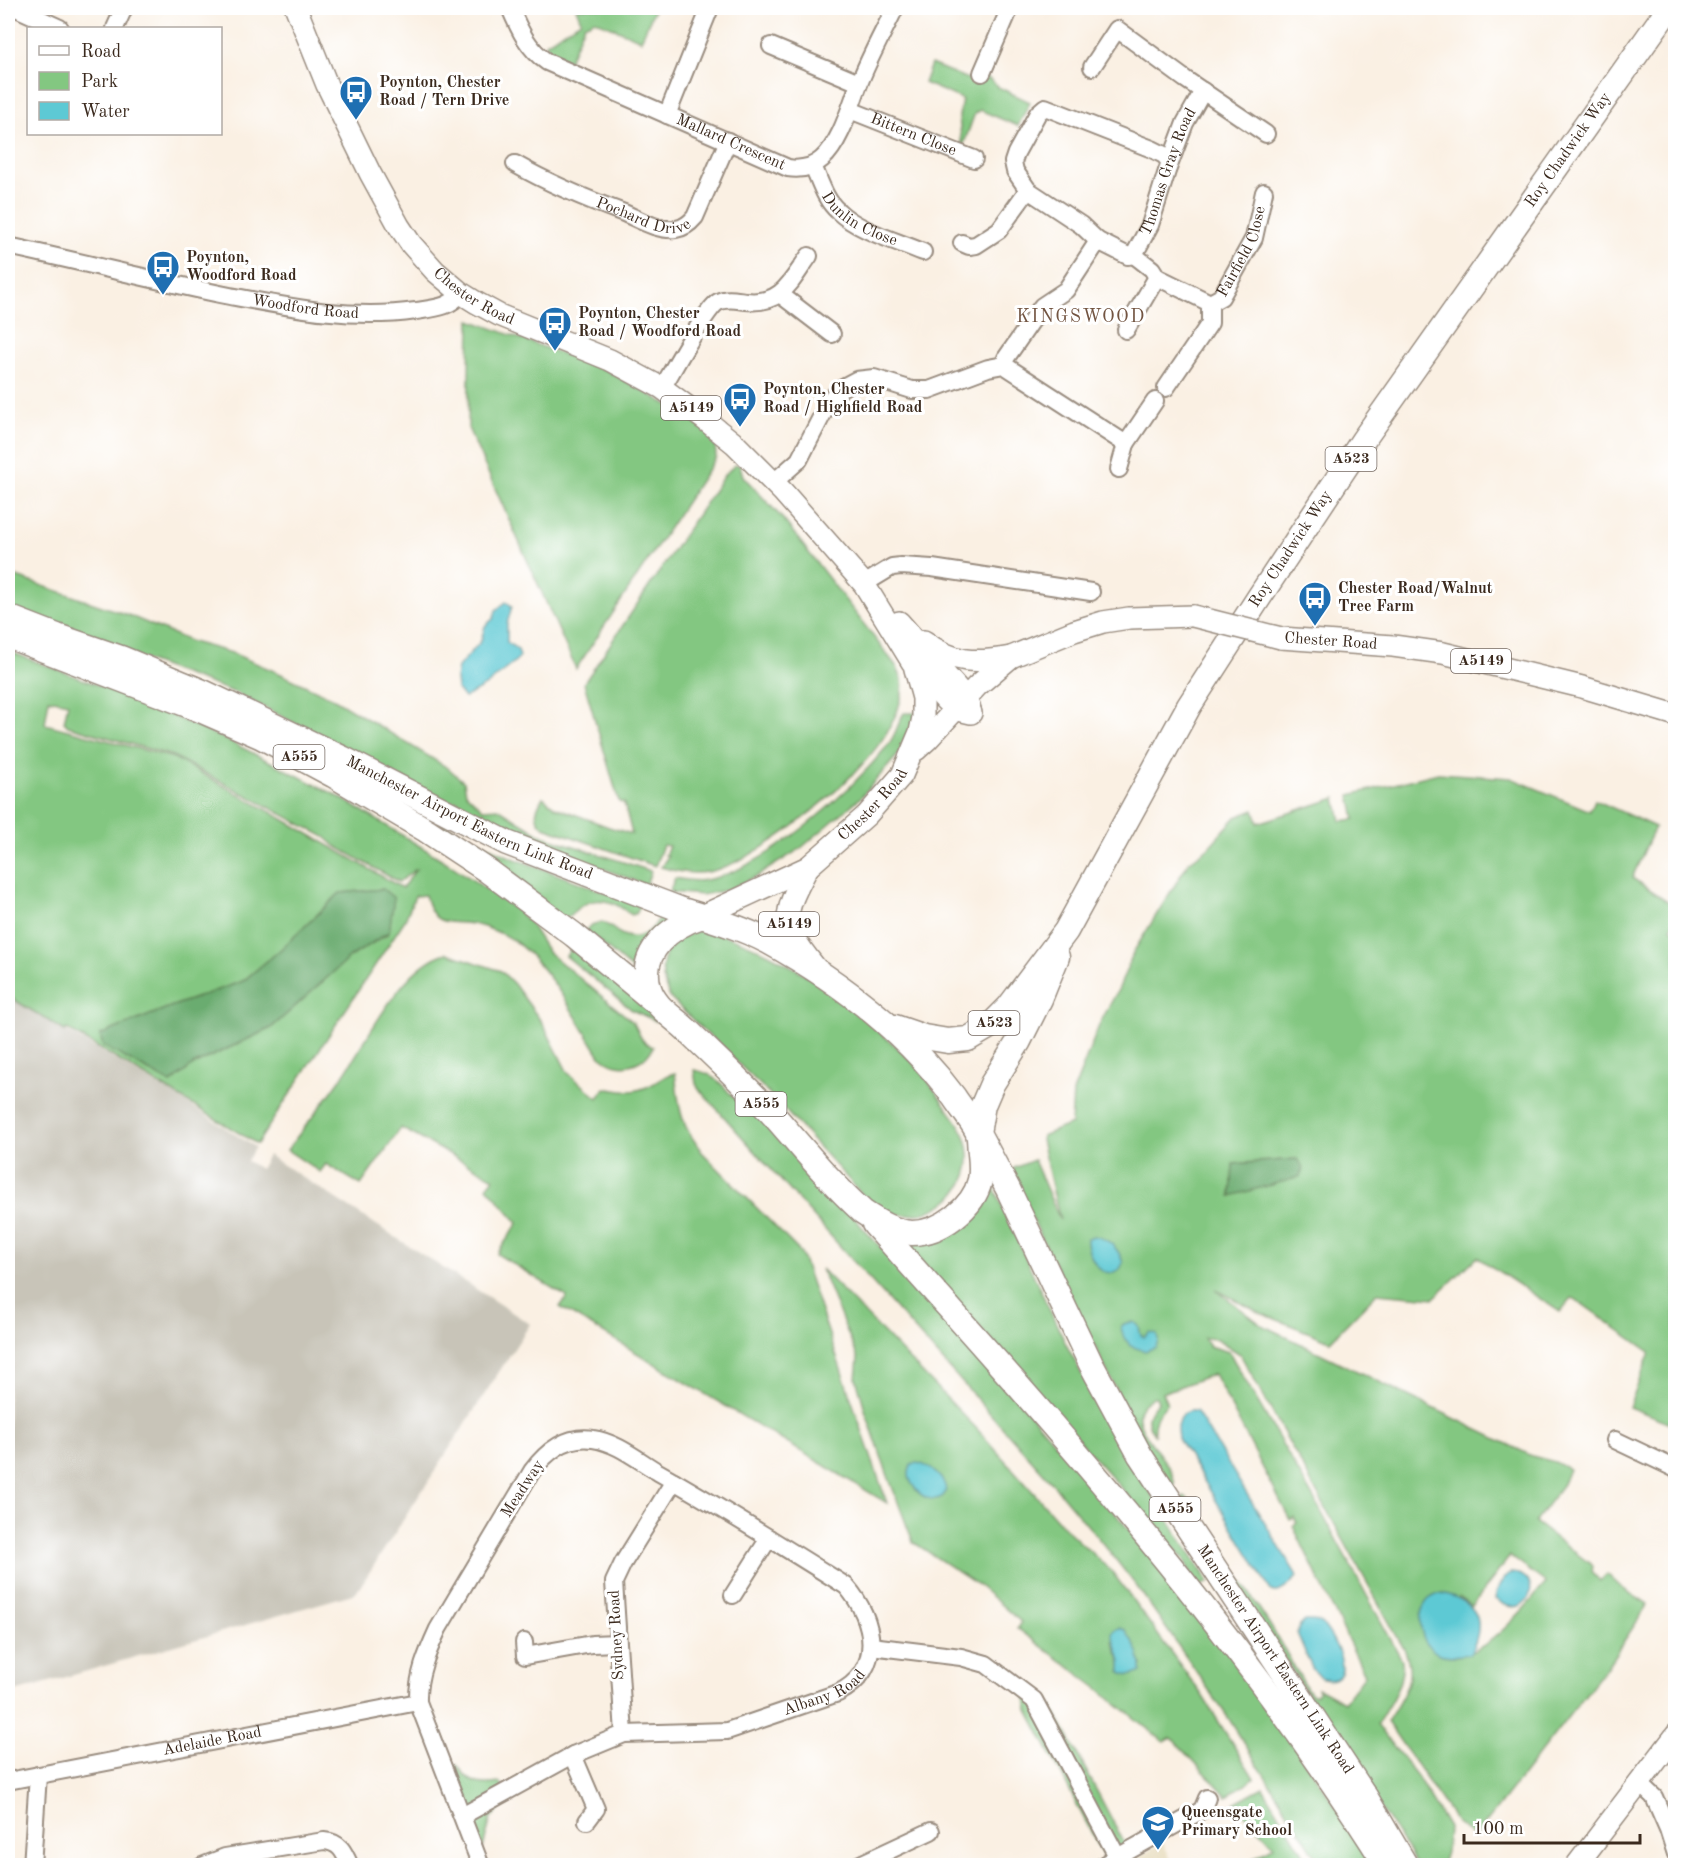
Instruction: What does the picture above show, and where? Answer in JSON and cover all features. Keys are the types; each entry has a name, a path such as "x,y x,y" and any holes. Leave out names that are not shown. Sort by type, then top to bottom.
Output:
{"highway":[{"name":"Roy Chadwick Way","path":"885,1022 906,1033 924,1037 948,1041 968,1039 990,1026 1009,1007 1066,931 1189,706 1258,599 1364,440 1669,8"},
{"name":"Manchester Airport Eastern Link Road","path":"8,617 121,658 203,692 314,744 507,843 702,916"},
{"name":"Manchester Airport Eastern Link Road","path":"8,636 198,709 260,736 333,775 426,830 488,871 574,935 654,1001"},
{"name":"A555","path":"654,1001 681,1023 773,1116 849,1199 878,1222 899,1231 915,1233 938,1226 953,1218 973,1197 980,1182 978,1132 944,1084 918,1054 885,1022 822,975 767,941 702,916"},
{"path":"654,1001 648,987 648,959 663,937 702,916"},
{"name":"Roy Chadwick Way","path":"998,1171 991,1134 992,1116 1019,1041 1048,981 1066,931"},
{"name":"Roy Chadwick Way","path":"978,1132 983,1105 992,1084 1019,1041"},
{"name":"Manchester Airport Eastern Link Road","path":"978,1132 1091,1364 1140,1455 1365,1796 1406,1866"},
{"name":"Manchester Airport Eastern Link Road","path":"863,1212 1073,1446 1157,1547 1271,1696 1349,1805 1387,1866"}],"main road":[{"name":"Chester Road","path":"296,8 327,85 370,173 399,226 411,244 435,271 460,293 500,315 610,360 662,388 727,438 773,483 898,620 964,706"},
{"name":"Chester Road","path":"868,589 912,662 964,706"},
{"name":"Chester Road","path":"702,916 808,867 867,815 927,740 964,706 1011,657 1074,631 1103,622 1129,618 1193,616 1281,638 1393,646 1443,653 1582,687 1676,715"},
{"path":"898,620 934,649 960,660 977,662 1011,657"},
{"path":"964,706 1041,646"},
{"path":"905,765 920,732 924,709 921,689 912,662"},
{"name":"Chester Road","path":"808,867 790,902 788,919 791,933 798,945 822,975"},
{"path":"1576,1866 1676,1735"}],"street":[{"path":"16,8 58,27"},
{"path":"115,27 124,8"},
{"name":"Mallard Crescent","path":"510,8 524,37 533,50 547,62 788,168 803,169 813,166"},
{"path":"667,115 710,8"},
{"path":"813,166 830,151 895,8"},
{"path":"982,74 1010,8"},
{"name":"Thomas Gray Road","path":"1092,68 1117,29 1266,134"},
{"path":"771,46 859,83"},
{"name":"Thomas Gray Road","path":"1134,255 1150,225 1185,123 1203,90"},
{"path":"1134,255 1128,256 1098,241 1081,225 1028,190 1015,171 1013,162 1038,113 1045,107 1152,148 1164,155 1170,162"},
{"name":"Bittern Close","path":"850,110 974,159"},
{"name":"Pochard Drive","path":"515,164 547,183 661,228 676,229 687,225 695,217 728,141"},
{"name":"Dunlin Close","path":"813,166 824,192 838,212 862,227 923,252"},
{"path":"962,243 969,246 976,245 999,230 1028,190"},
{"name":"Fairfield Close","path":"1210,303 1221,297 1254,238 1264,192"},
{"path":"1004,365 1006,358 1034,316 1042,306 1066,290 1098,241"},
{"name":"Woodford Road","path":"8,246 83,262 167,284 330,314 385,315 443,306 451,303 460,293"},
{"name":"Fairfield Close","path":"1134,255 1152,269 1157,277 1210,303"},
{"path":"662,388 716,304 724,300 756,302 781,295 809,256"},
{"path":"1126,330 1157,277"},
{"path":"781,295 832,334"},
{"name":"Fairfield Close","path":"1119,469 1126,444 1210,323 1210,303"},
{"path":"773,483 799,460 830,400 841,388 856,380 874,378 912,390 929,390 988,368 1004,365 1126,444"},
{"path":"868,589 892,567 901,566 932,568 1091,592"},
{"name":"Meadway","path":"482,1866 417,1702 417,1686 438,1629 532,1471 549,1451 578,1439 591,1438 606,1442 675,1481 846,1586 855,1596 868,1622 871,1646"},
{"path":"1615,1440 1676,1469"},
{"name":"Sydney Road","path":"624,1734 616,1643 614,1582 623,1563 675,1481"},
{"path":"731,1598 769,1538"},
{"path":"520,1652 616,1643"},
{"name":"Albany Road","path":"462,1816 573,1755 624,1734 728,1731 819,1700 850,1687 858,1679 868,1660 871,1646 961,1657 986,1664 1034,1700 1111,1860 1202,1810 1207,1798"},
{"name":"Adelaide Road","path":"8,1781 417,1702"},
{"path":"573,1755 597,1813"},
{"path":"32,1866 38,1775"},
{"path":"1640,1784 1654,1797 1676,1854"},
{"path":"856,1866 931,1831"},
{"path":"202,1866 225,1857 324,1841 332,1841 339,1845 350,1866"}],"shaded area":[{"path":"8,996 176,1096 255,1147 247,1161 260,1169 268,1155 530,1324 356,1593 8,1694"},
{"name":"Queensgate Primary School","path":"1163,1843 1174,1865 1121,1865 1136,1858"}],"green space":[{"path":"576,8 655,8 641,40 595,20 584,25 568,63 551,54 546,43 581,21"},
{"path":"931,64 968,79 982,73 1000,88 1030,102 1018,126 980,110 975,113 962,149 959,116 962,99 924,83"},
{"path":"470,320 606,370 683,413 706,431 715,443 716,457 576,669 468,428"},
{"path":"735,465 740,465 743,476 783,519 897,667 903,686 899,707 887,732 875,750 836,791 787,831 739,861 712,871 683,872 661,867 668,856 665,855 669,846 663,845 655,866 544,827 536,813 543,797 555,807 632,834 624,803 619,802 584,683 725,474"},
{"path":"8,574 128,615 192,642 232,653 336,700 448,768 464,782 466,793 483,809 498,808 543,836 651,871 646,885 505,831 236,693 8,610"},
{"path":"8,651 127,696 229,741 336,795 446,862 514,908 529,922 548,952 633,1022 642,1039 653,1047 643,1059 622,1066 612,1064 600,1056 548,976 524,949 495,931 477,925 438,919 433,914 425,895 415,896 405,920 257,1144 8,996","holes":["49,699 68,703 64,722 68,726 173,756 325,837 335,846 399,882 417,868 402,888 174,758 45,724","383,889 389,933 350,957 271,1028 193,1065 171,1083 103,1045 101,1035 243,981 280,950 340,893"]},
{"path":"904,713 919,713 910,739 898,755 860,798 800,849 757,876 727,890 702,895 669,892 675,878 702,881 730,873 781,845 806,826 830,806 872,764 891,741"},
{"path":"1438,773 1511,778 1590,811 1595,800 1655,827 1632,878 1675,906 1675,918 1671,928 1676,931 1675,1425 1629,1407 1650,1352 1575,1299 1572,1298 1560,1312 1477,1257 1434,1298 1377,1293 1330,1341 1258,1312 1215,1289 1262,1325 1532,1456 1555,1462 1569,1469 1563,1484 1535,1522 1593,1566 1592,1572 1600,1581 1607,1574 1622,1588 1648,1605 1606,1668 1474,1838 1456,1822 1387,1722 1409,1680 1405,1651 1240,1354 1217,1339 1204,1338 1209,1346 1229,1352 1318,1506 1402,1660 1398,1687 1377,1725 1417,1776 1448,1828 1446,1852 1442,1865 1417,1865 1182,1499 1184,1496 1187,1498 1270,1625 1309,1692 1314,1696 1319,1692 1318,1688 1344,1702 1365,1675 1293,1526 1297,1523 1294,1518 1290,1520 1214,1374 1162,1393 1167,1404 1156,1418 1155,1436 1149,1426 1148,1418 1158,1402 1156,1397 1143,1405 1139,1415 1146,1435 1169,1468 1174,1487 1151,1461 1011,1175 1014,1168 1034,1160 1060,1220 1041,1140 1042,1136 1071,1124 1073,1092 1100,1023 1119,988 1134,951 1189,862 1208,848 1236,817 1254,810 1258,823 1336,798 1341,821 1355,819 1350,795","holes":["1296,1159 1232,1196 1231,1195 1234,1164","1510,1556 1546,1583 1524,1609 1494,1638 1477,1649 1460,1655 1444,1655 1429,1646 1459,1597 1472,1606"]},
{"path":"414,810 510,857 640,905 637,913 632,915 612,903 597,900 577,909 565,920"},
{"path":"383,889 394,898 389,932 350,957 271,1028 193,1065 171,1083 103,1046 100,1035 243,981 280,950 340,893"},
{"path":"661,913 674,917 643,979 586,930 591,925 602,922 626,936 639,936 655,925"},
{"path":"696,931 713,933 751,946 809,977 848,1003 918,1068 965,1136 969,1157 966,1175 957,1191 944,1204 927,1212 908,1215 889,1212 870,1203 773,1097 671,999 663,977 663,962 669,948 677,940"},
{"path":"573,946 654,1016 656,1021 632,1010 566,956"},
{"path":"447,953 501,971 514,984 543,1024 568,1073 598,1098 605,1088 622,1091 638,1090 675,1073 681,1114 700,1150 801,1253 887,1503 560,1307 567,1297 497,1254 518,1223 487,1187 494,1178 401,1128 361,1185 326,1164 320,1172 287,1150 352,1062 387,1005 401,987 431,960"},
{"path":"694,1070 718,1080 747,1109 764,1118 1020,1402 1212,1627 1370,1856 1367,1860 1370,1865 1321,1865 1229,1719 1141,1592 1113,1556 1053,1484 699,1089"},
{"path":"1297,1159 1303,1168 1300,1177 1231,1196 1233,1164"},
{"path":"989,1182 992,1183 1066,1344 1099,1405 1152,1495 1209,1582 1198,1587 1183,1558 907,1246"},
{"path":"821,1269 977,1429 1065,1528 1113,1573 1202,1695 1254,1778 1227,1796 1172,1738 1164,1742 1017,1628 1021,1622 978,1585 913,1542 866,1413 856,1378 858,1358","holes":["1126,1630 1142,1665 1122,1672 1121,1662 1113,1641"]},
{"path":"1025,1693 1034,1700 1051,1704 1128,1850 1105,1864 1103,1855 1028,1710"},
{"path":"457,1765 466,1776 475,1782 500,1783 510,1799 491,1818 483,1848 445,1771"},
{"path":"1263,1787 1310,1865 1243,1865 1274,1846 1234,1803"}],"water":[{"path":"506,602 512,606 507,624 507,642 518,650 520,657 487,685 464,698 457,689 458,667 481,641 485,626 494,618 496,610"},
{"path":"1093,1236 1108,1241 1116,1248 1123,1263 1120,1269 1112,1273 1104,1272 1096,1265 1087,1242 1087,1238"},
{"path":"1133,1322 1139,1326 1141,1335 1144,1337 1150,1332 1157,1334 1156,1347 1145,1351 1130,1346 1121,1326"},
{"path":"1196,1411 1296,1574 1295,1580 1282,1590 1271,1591 1178,1438 1177,1429 1182,1414"},
{"path":"917,1463 930,1468 944,1482 946,1489 940,1498 927,1498 920,1494 912,1484 909,1471 911,1465"},
{"path":"1510,1573 1527,1579 1530,1585 1528,1598 1517,1606 1506,1605 1495,1599 1500,1584"},
{"path":"1442,1593 1464,1602 1476,1614 1478,1632 1470,1654 1441,1655 1426,1642 1421,1628 1422,1612 1429,1599"},
{"path":"1305,1621 1320,1623 1333,1639 1342,1664 1340,1675 1336,1678 1322,1679 1312,1668 1297,1633"},
{"path":"1119,1628 1126,1630 1137,1650 1141,1672 1131,1675 1121,1672 1121,1661 1112,1634"}],"place":[{"name":"Poynton, Chester Road / Tern Drive","path":"356,121"},
{"name":"Poynton, Woodford Road","path":"163,296"},
{"name":"Poynton, Chester Road / Woodford Road","path":"555,352"},
{"name":"Poynton, Chester Road / Highfield Road","path":"740,428"},
{"name":"Chester Road/Walnut Tree Farm","path":"1315,627"},
{"name":"Queensgate Primary School","path":"1158,1851"}],"district":[{"name":"KINGSWOOD","path":"1081,317"}]}
